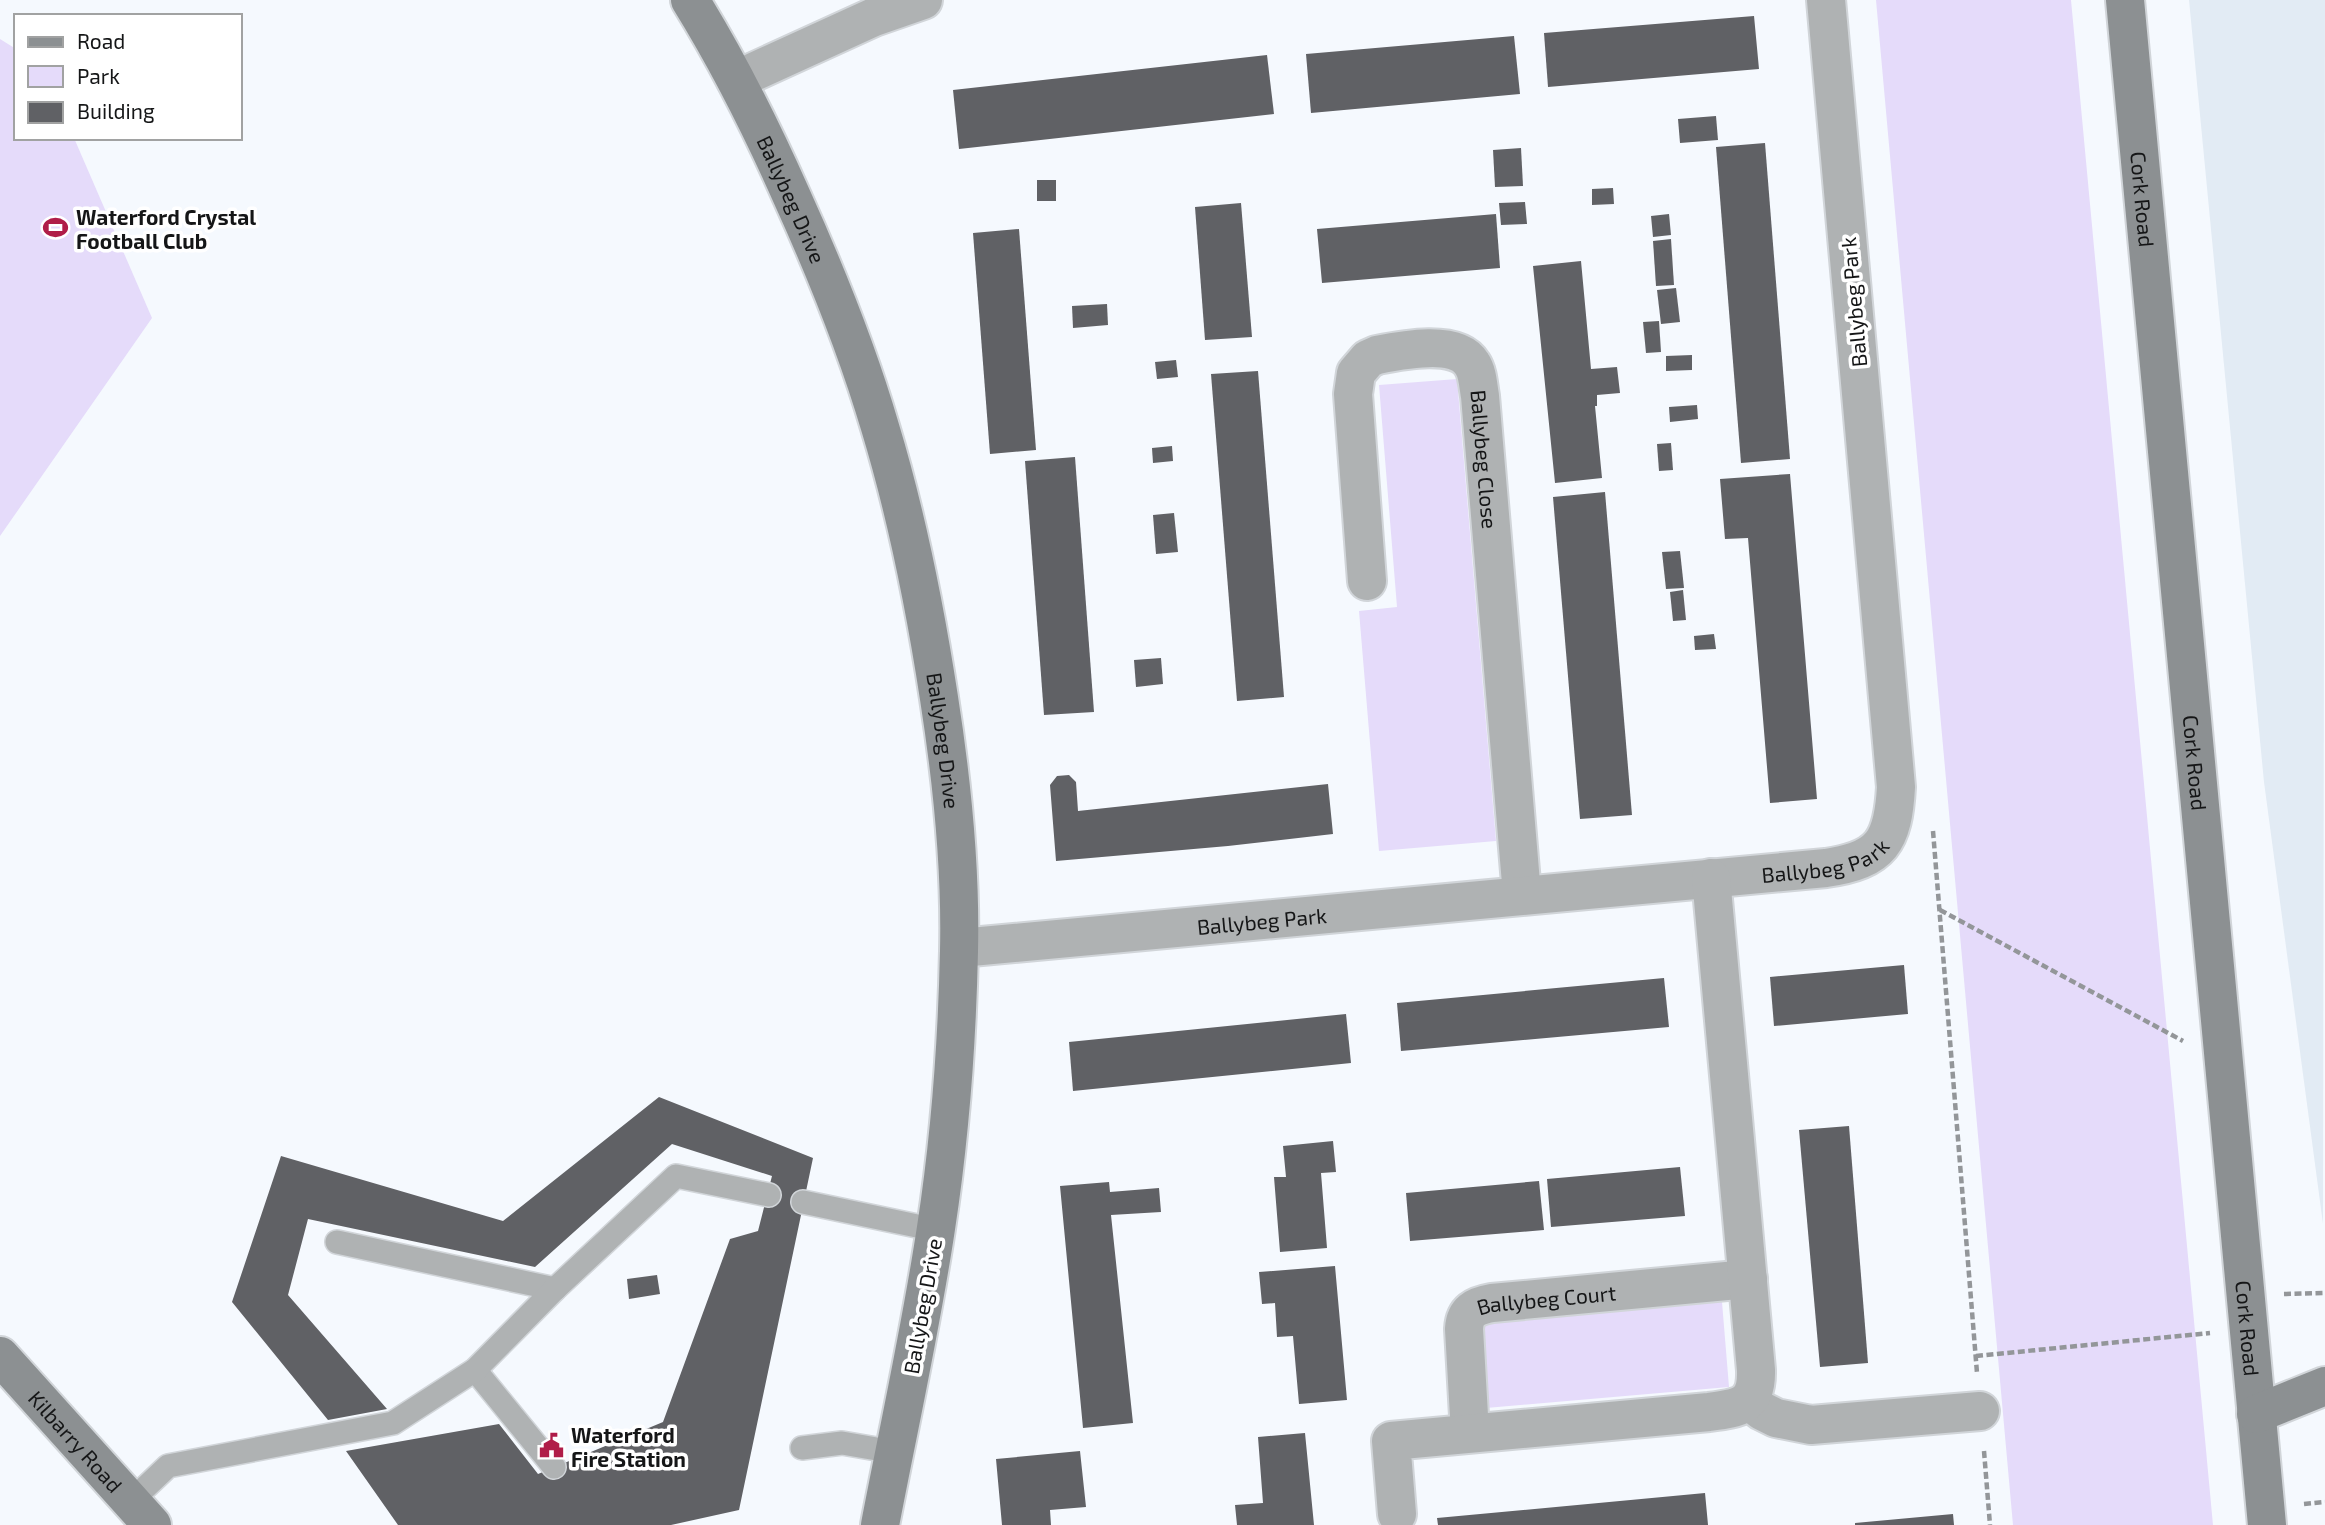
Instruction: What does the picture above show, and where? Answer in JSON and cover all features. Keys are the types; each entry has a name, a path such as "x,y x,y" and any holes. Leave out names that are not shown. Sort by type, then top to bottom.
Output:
{"street":[{"name":"Ballybeg Drive","path":"690,0 736,80 814,245 855,352 880,425 901,500 918,578 946,740 954,814 960,948 949,1117 936,1230 880,1525"},
{"path":"736,80 874,17 923,0"},
{"name":"Ballybeg Park","path":"960,948 1826,868 1858,861 1870,856 1880,846 1893,821 1896,787 1826,0"},
{"name":"Cork Road","path":"2125,0 2267,1525"},
{"name":"Ballybeg Close","path":"1367,581 1353,408 1356,373 1368,359 1377,355 1438,349 1458,351 1466,356 1476,371 1480,396 1522,895"},
{"path":"1397,1514 1391,1441 1709,1412 1735,1408 1749,1401 1756,1380 1712,878"},
{"name":"Ballybeg Court","path":"1470,1433 1464,1329 1465,1318 1471,1310 1492,1303 1748,1279"},
{"name":"Kilbarry Road","path":"0,1356 141,1513"},
{"path":"2256,1414 2325,1386"},
{"path":"1749,1401 1776,1418 1811,1425 1980,1410"}],"lane":[{"path":"141,1513 168,1466 393,1423 475,1370 555,1289 676,1176 769,1195"},
{"path":"803,1202 936,1230"},
{"path":"337,1242 555,1289"},
{"path":"475,1370 554,1466"},
{"path":"802,1448 842,1443 894,1452"}],"path":[{"path":"1940,911 2223,1063"},
{"path":"2245,1296 2325,1293"},
{"path":"1976,1356 2214,1333"}],"shaded area":[{"path":"2189,0 2325,0 2323,1224 2264,782"}],"green space":[{"path":"1876,0 2071,0 2213,1525 2013,1525"},
{"name":"Waterford Crystal Football Club","path":"0,39 14,48 14,140 75,140 152,318 0,536"},
{"path":"1457,379 1496,841 1379,851 1359,611 1397,607 1379,385"},
{"path":"1722,1302 1729,1387 1486,1408 1478,1324"}],"building":[{"path":"1754,16 1759,69 1548,87 1544,33"},
{"path":"1514,36 1520,94 1311,113 1306,54"},
{"path":"1267,55 1274,114 959,149 953,90"},
{"path":"1716,116 1718,140 1680,143 1678,119"},
{"path":"1765,143 1790,459 1741,463 1716,147"},
{"path":"1521,148 1523,186 1495,187 1493,150"},
{"path":"1037,180 1056,180 1056,201 1037,201"},
{"path":"1613,188 1614,204 1592,205 1592,189"},
{"path":"1525,202 1527,224 1501,225 1499,203"},
{"path":"1241,203 1252,337 1205,340 1195,207"},
{"path":"1496,214 1500,268 1322,283 1317,229"},
{"path":"1669,214 1671,235 1653,237 1651,216"},
{"path":"1019,229 1036,450 990,454 973,233"},
{"path":"1671,239 1674,285 1656,286 1653,241"},
{"path":"1581,261 1591,369 1617,367 1620,393 1597,395 1595,406 1602,478 1555,483 1533,266"},
{"path":"1676,288 1680,322 1661,324 1657,290"},
{"path":"1107,304 1108,325 1073,328 1072,306"},
{"path":"1659,321 1661,352 1646,353 1643,322"},
{"path":"1692,355 1692,370 1666,371 1666,356"},
{"path":"1176,360 1178,377 1157,379 1155,362"},
{"path":"1258,371 1284,697 1237,701 1211,374"},
{"path":"1697,405 1698,419 1670,422 1669,407"},
{"path":"1671,443 1673,470 1659,471 1657,444"},
{"path":"1172,446 1173,461 1153,463 1152,448"},
{"path":"1075,457 1094,712 1044,715 1025,461"},
{"path":"1790,474 1817,799 1770,803 1748,538 1725,539 1720,479"},
{"path":"1605,492 1632,815 1580,819 1553,497"},
{"path":"1174,513 1178,552 1156,554 1153,515"},
{"path":"1680,551 1684,588 1666,589 1662,552"},
{"path":"1683,590 1686,620 1673,621 1670,592"},
{"path":"1714,634 1716,649 1695,650 1694,636"},
{"path":"1161,658 1163,684 1136,687 1134,660"},
{"path":"1069,775 1076,782 1078,811 1328,784 1333,834 1056,861 1050,785 1057,776"},
{"path":"1904,965 1908,1014 1774,1026 1770,977"},
{"path":"1664,978 1669,1027 1401,1051 1397,1003"},
{"path":"1346,1014 1351,1063 1073,1091 1069,1042"},
{"path":"659,1097 813,1158 739,1510 671,1525 398,1525 346,1451 499,1424 538,1474 663,1422 730,1239 758,1231 772,1176 672,1144 535,1267 308,1219 288,1295 387,1409 328,1420 232,1302 281,1156 503,1221"},
{"path":"1849,1126 1868,1363 1820,1367 1799,1130"},
{"path":"1333,1141 1336,1172 1321,1173 1327,1248 1280,1252 1274,1177 1286,1177 1283,1146"},
{"path":"1680,1167 1685,1216 1551,1227 1547,1179"},
{"path":"1539,1181 1544,1230 1410,1241 1406,1193"},
{"path":"1109,1182 1110,1192 1159,1188 1161,1212 1111,1215 1133,1423 1083,1428 1060,1186"},
{"path":"1335,1266 1347,1400 1299,1404 1293,1336 1277,1337 1275,1303 1262,1304 1259,1272"},
{"path":"657,1275 660,1294 629,1299 627,1279"},
{"path":"1305,1433 1314,1525 1237,1525 1235,1505 1263,1503 1258,1437"},
{"path":"1080,1451 1086,1507 1050,1510 1051,1525 1002,1525 996,1459"},
{"path":"1705,1493 1708,1525 1438,1525 1437,1518"},
{"path":"1953,1514 1954,1525 1855,1525 1855,1523"}],"place":[{"name":"Waterford Crystal Football Club","path":"56,228"},
{"name":"Waterford Fire Station","path":"551,1446"}]}
